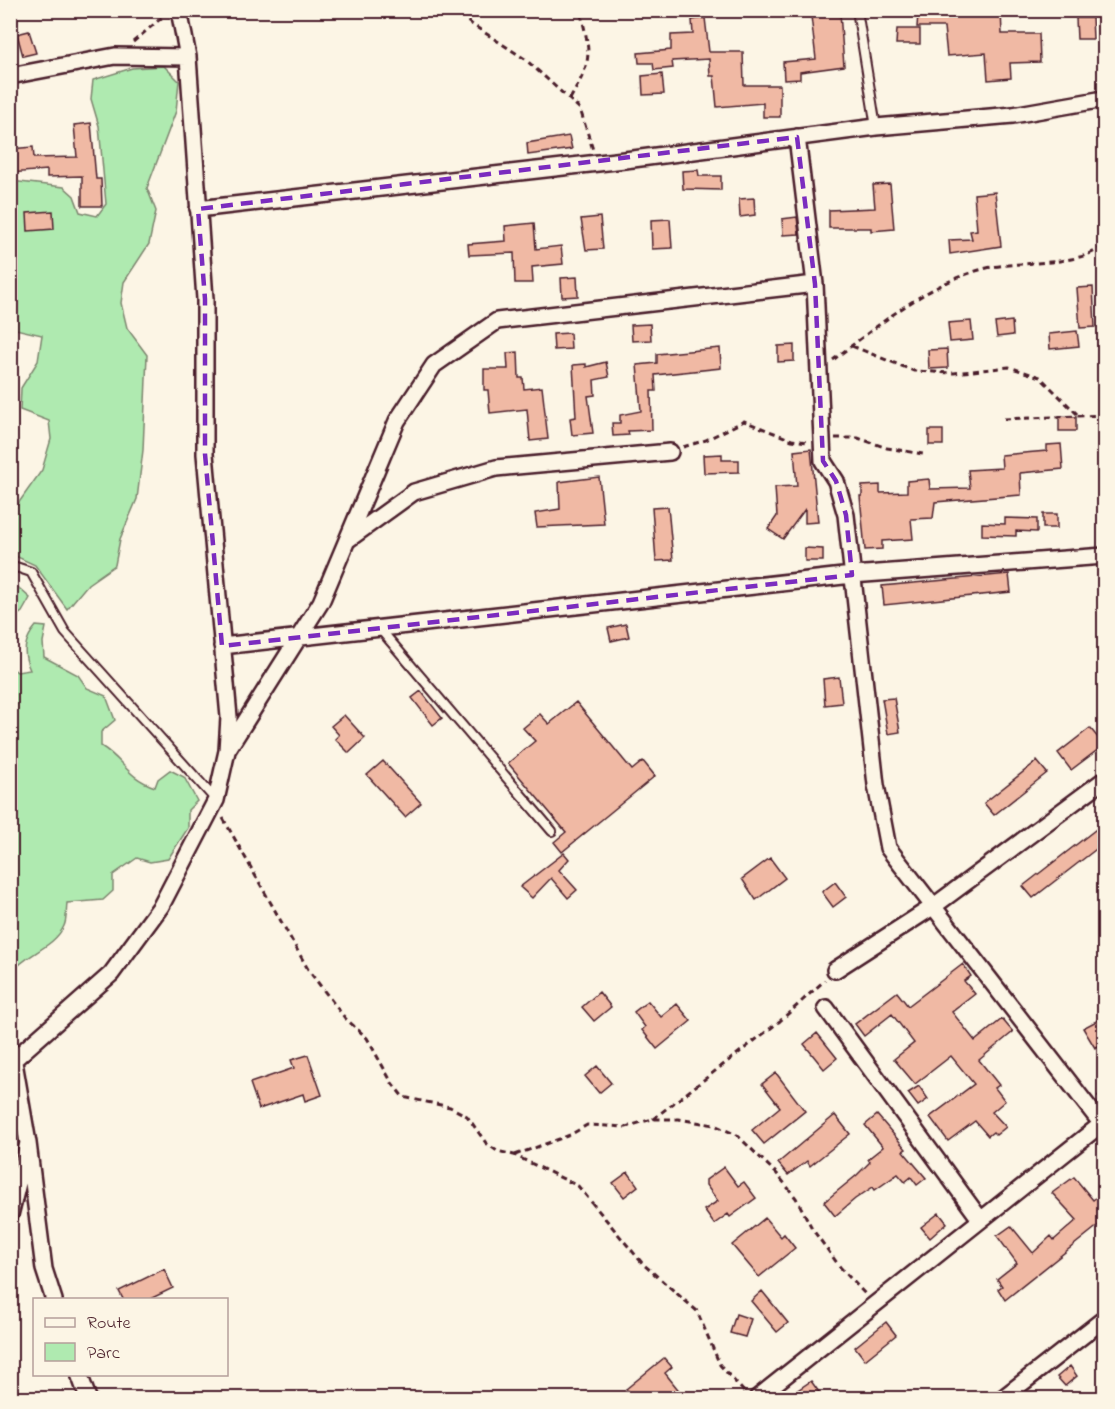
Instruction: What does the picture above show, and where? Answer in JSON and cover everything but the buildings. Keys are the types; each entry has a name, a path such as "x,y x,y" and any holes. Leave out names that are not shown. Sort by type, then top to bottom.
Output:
{"street":[{"path":"54,1298 44,1269 28,1143 12,1063 111,974 161,906 216,800 227,752 229,717 205,454 205,299 188,57 179,10"},
{"path":"10,76 115,56 188,57"},
{"path":"198,209 597,164 876,127 1013,115 1104,99"},
{"path":"757,1398 980,1219 1104,1124 888,848 876,785 846,515 836,480 823,461 815,284 797,137"},
{"path":"227,752 321,602 397,421 434,365 497,321 815,284"},
{"path":"349,539 414,492 496,468 670,452"},
{"path":"222,645 852,575 1104,556"},
{"path":"835,970 934,906 1104,780"},
{"path":"826,1008 980,1219"},
{"path":"10,1215 28,1143"},
{"path":"1003,1398 1104,1319"},
{"path":"81,1376 88,1398"}],"lane":[{"path":"857,10 876,127"},
{"path":"10,565 31,572 66,632 216,800"},
{"path":"380,629 552,831"}],"path":[{"path":"115,56 170,10"},
{"path":"450,10 525,59 580,109 597,164"},
{"path":"570,100 587,69 589,51 580,10"},
{"path":"820,370 910,303 946,284 987,268 1070,258 1104,246"},
{"path":"852,345 914,371 954,373 1010,367 1040,377 1077,414"},
{"path":"1004,419 1046,419 1077,414 1104,415"},
{"path":"670,452 706,440 744,421 792,440 822,443 839,436 858,438 887,448 923,454"},
{"path":"216,800 230,833 309,971 345,1018 368,1038 392,1083 403,1097 450,1107 475,1124 486,1143 497,1151 514,1155 578,1186 643,1264 697,1311 720,1365 751,1398"},
{"path":"652,1119 780,1021 835,970"},
{"path":"514,1155 570,1135 587,1125 626,1127 652,1119 678,1119 714,1125 737,1135 777,1174 796,1198 813,1230 840,1267 875,1304"}],"highlighted area":[{"path":"797,137 815,284 823,461 836,481 846,515 852,575 222,646 205,454 205,299 198,209"}],"green space":[{"path":"164,66 179,81 176,111 147,188 156,211 149,244 124,282 121,303 127,328 147,355 143,450 137,499 120,539 115,565 88,584 67,609 35,565 11,554 10,515 42,470 51,439 49,421 20,410 21,388 38,361 42,335 11,328 11,181 64,187 74,196 80,212 97,216 106,204 99,126 91,99 93,80 132,68"},
{"path":"11,581 30,598 22,612 11,620"},
{"path":"36,626 46,627 43,642 44,657 78,675 87,688 106,696 115,720 101,732 101,746 131,774 155,787 158,779 170,770 184,777 197,801 188,810 188,828 168,859 150,862 137,858 113,875 113,891 103,900 67,903 65,924 59,934 11,973 11,667 17,672 30,670 25,652 29,636"}]}
